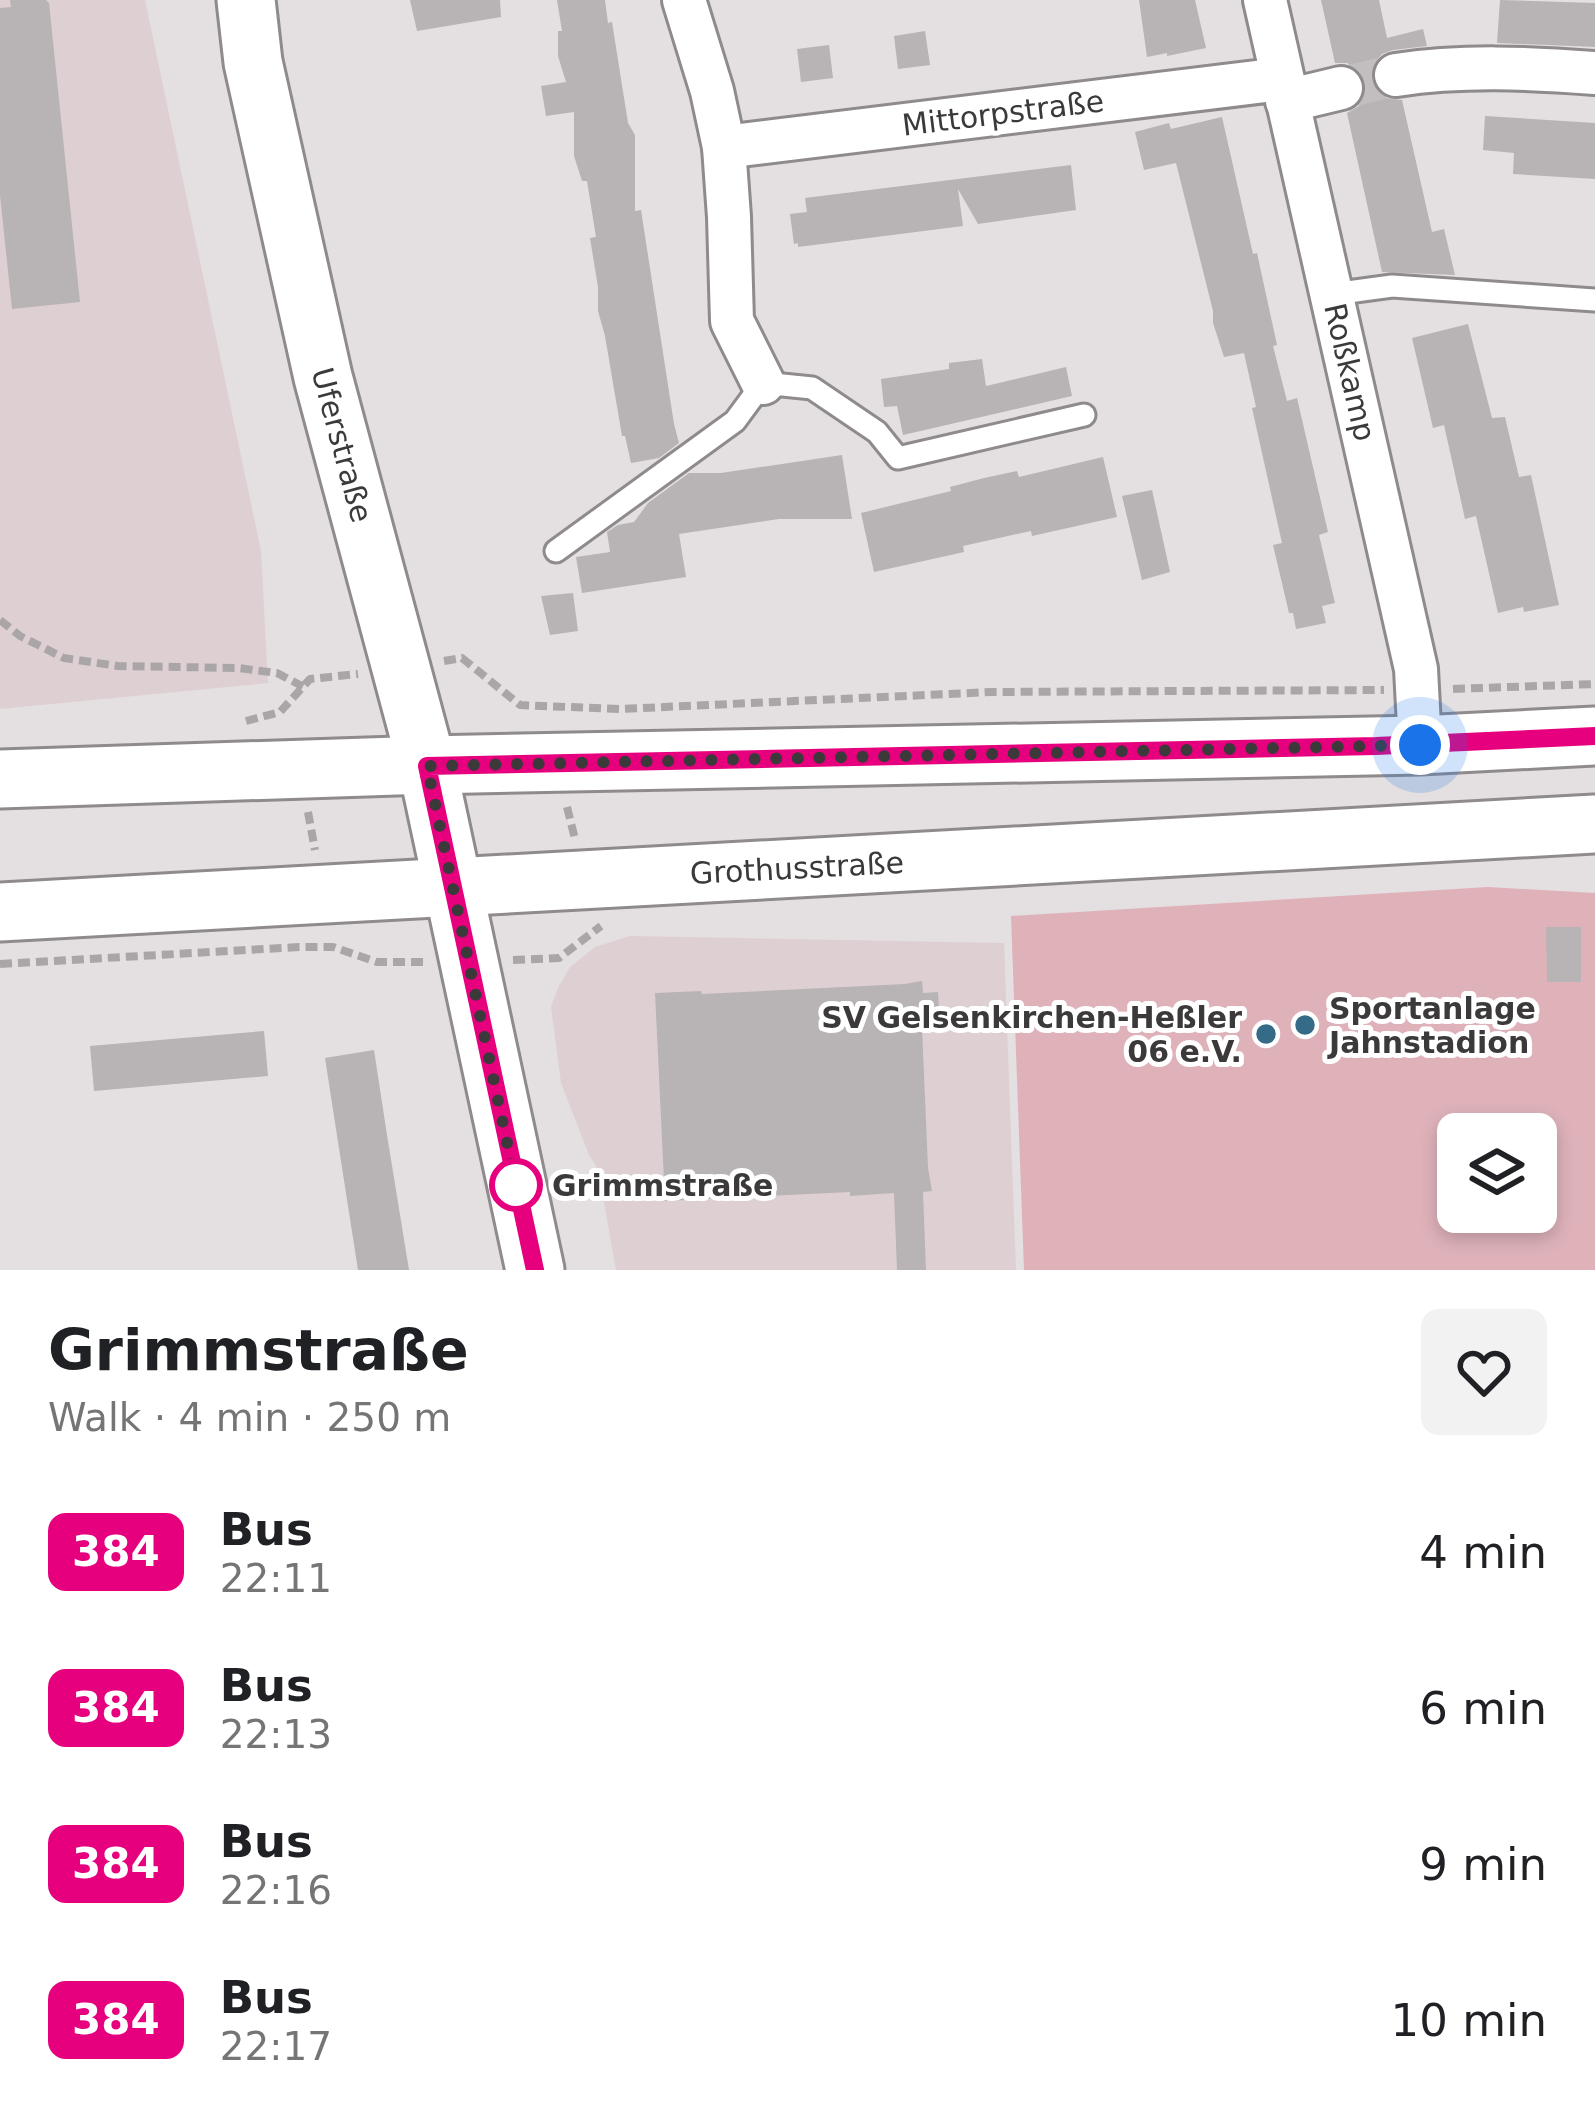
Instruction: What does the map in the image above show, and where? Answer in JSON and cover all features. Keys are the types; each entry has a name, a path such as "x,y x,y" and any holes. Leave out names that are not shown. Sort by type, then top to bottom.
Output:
{"main road":[{"name":"Uferstraße","path":"246,0 253,62 323,377 427,766 452,886"},
{"path":"0,779 1420,745 1595,736"},
{"name":"Grothusstraße","path":"0,912 1595,824"},
{"path":"452,886 535,1270"}],"street":[{"path":"684,0 724,147 732,321 763,383"},
{"name":"Roßkamp","path":"1265,0 1416,669 1420,745"},
{"path":"1396,75 1447,68 1595,73"},
{"name":"Mittorpstraße","path":"724,147 1341,88"}],"lane":[{"path":"1333,294 1393,286 1595,300"},
{"path":"556,551 735,421 763,383 812,388 878,432 898,458 1084,416"}],"path":[{"path":"0,620 64,658 118,667 238,668 277,674 304,687"},
{"path":"448,660 462,658 520,705 621,709 992,692 1403,690"},
{"path":"1441,689 1595,684"},
{"path":"304,794 317,861"},
{"path":"0,964 299,947 333,947 376,962 418,962"}],"shaded area":[{"path":"0,0 145,0 261,551 268,683 0,709"},
{"name":"Sportanlage Jahnstadion","path":"1488,887 1595,893 1595,1270 1024,1270 1011,916"},
{"path":"630,936 1004,943 1016,1270 616,1270 598,1169 561,1083 551,1007 570,967 595,947"}],"building":[{"path":"10,0 49,3 80,302 12,309 0,195 0,8 11,7"},
{"path":"410,0 500,0 501,17 417,31"},
{"path":"557,0 605,0 608,23 612,22 628,123 635,135 635,211 641,210 679,443 659,458 631,463 622,436 598,311 590,238 596,237 587,181 582,181 574,156 574,112 546,116 541,86 566,82 558,56 558,31 562,31"},
{"path":"1139,0 1195,0 1206,48 1147,57"},
{"path":"1321,0 1379,0 1387,38 1423,29 1427,46 1382,54 1372,66 1371,79 1385,98 1402,100 1432,232 1444,229 1455,275 1382,272 1347,113 1359,106 1366,83 1359,70 1335,63"},
{"path":"1500,0 1595,3 1595,47 1497,43"},
{"path":"925,31 930,65 898,69 894,36"},
{"path":"829,45 833,78 801,82 797,49"},
{"path":"1485,116 1595,123 1595,179 1513,174 1514,153 1483,150"},
{"path":"1222,117 1253,254 1257,253 1287,401 1297,398 1328,532 1319,535 1335,603 1322,606 1326,623 1296,629 1273,545 1282,543 1244,353 1224,357 1176,163 1144,170 1135,132"},
{"path":"1071,165 1076,210 978,224 958,189 963,226 794,244 790,214 807,212 805,198"},
{"path":"1468,324 1492,418 1505,417 1519,477 1531,475 1559,605 1498,613 1476,516 1465,519 1444,425 1433,428 1412,338"},
{"path":"982,359 986,386 1066,367 1072,396 903,435 897,406 884,407 881,379"},
{"path":"842,455 852,519 779,519 679,534 686,577 582,593 576,557 610,552 607,532 634,522 648,503 689,473 721,473"},
{"path":"1103,457 1117,517 963,546 964,552 874,572 861,513 984,478 1017,471 1019,477"},
{"path":"1152,490 1170,572 1142,580 1122,496"},
{"path":"573,593 578,631 550,635 541,596"},
{"path":"1546,927 1581,927 1581,982 1547,982"},
{"path":"922,981 923,993 938,992 940,1023 922,1027 932,1191 923,1192 926,1270 897,1270 894,1193 665,1201 655,993"},
{"path":"264,1031 268,1076 94,1091 90,1046"},
{"path":"374,1050 409,1270 358,1270 325,1058"}],"tunnel":[{"path":"1341,88 1396,75"}],"bus line":[{"name":"384","path":"535,1270 427,766 1376,746 1595,736"}],"place":[{"name":"Sportanlage Jahnstadion","path":"1305,1025"},
{"name":"SV Gelsenkirchen-Heßler 06 e.V.","path":"1266,1034"},
{"name":"Grimmstraße","path":"516,1185"}],"route":[{"path":"516,1185 427,766 1420,745"}]}
